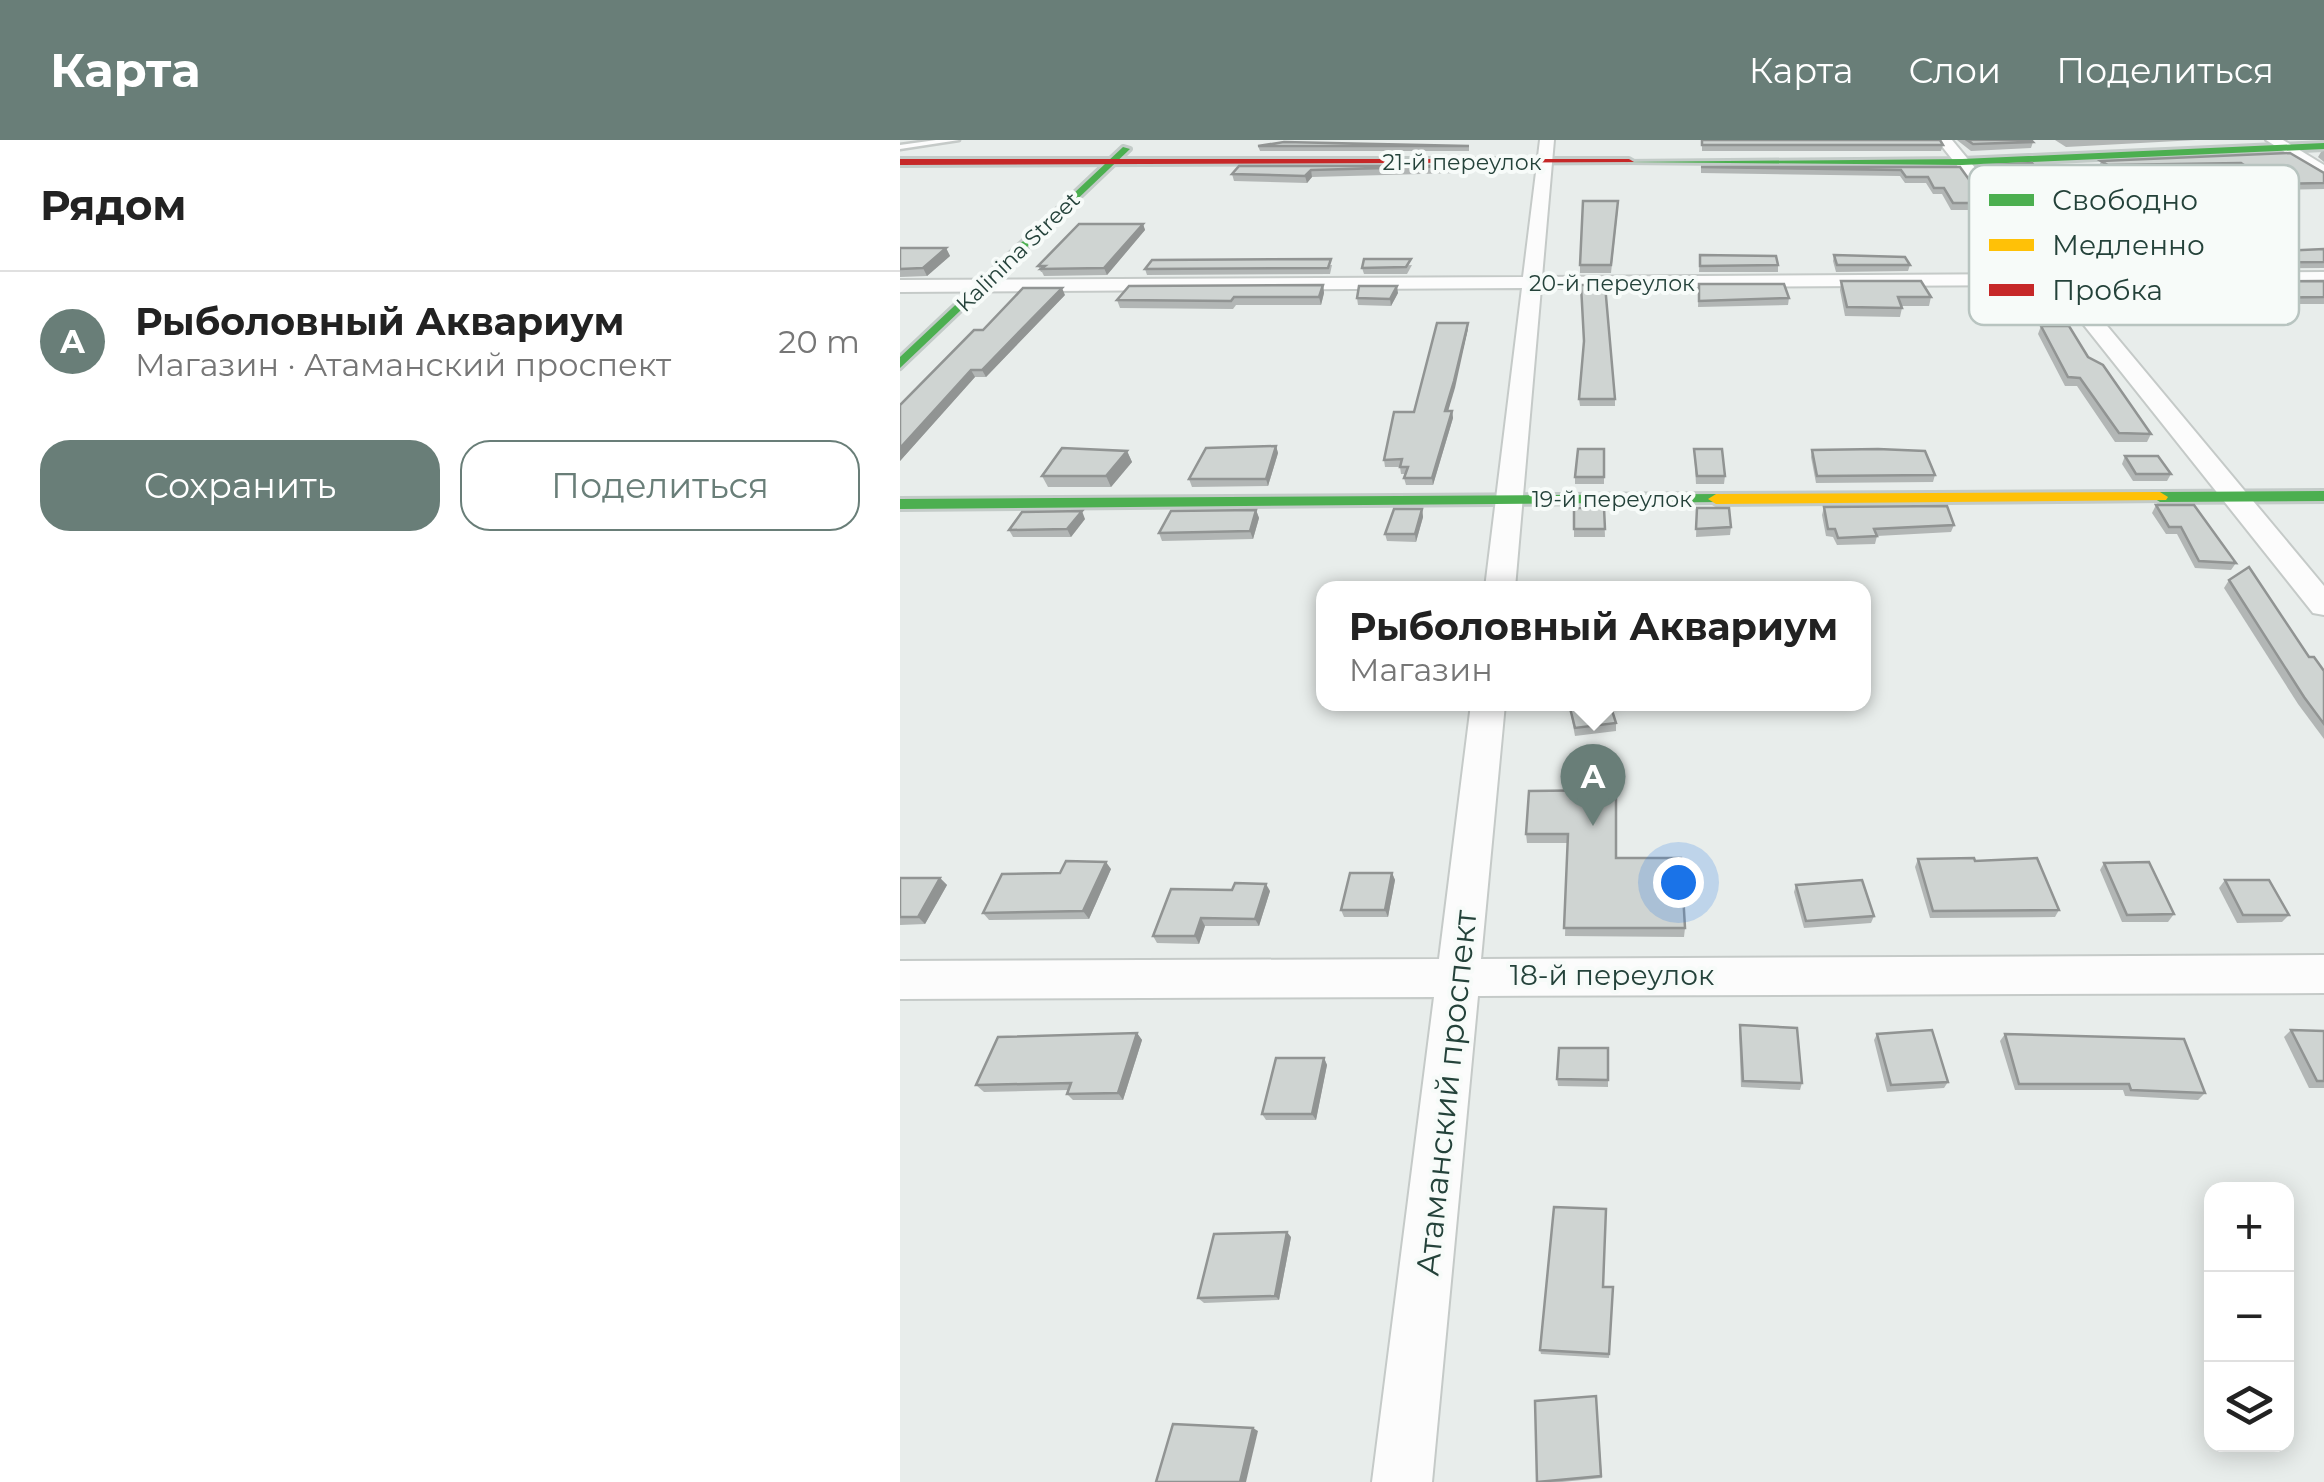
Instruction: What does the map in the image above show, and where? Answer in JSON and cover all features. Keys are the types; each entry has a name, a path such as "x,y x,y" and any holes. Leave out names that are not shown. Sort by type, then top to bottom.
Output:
{"street":[{"name":"Kalinina Street","path":"900,364 1136,140"},
{"path":"1944,140 1969,171"},
{"name":"21-й переулок","path":"900,162 1111,164 1546,151 1962,162 2279,144 2324,146"},
{"path":"2279,144 2324,172"},
{"path":"1501,581 1546,151"},
{"name":"20-й переулок","path":"2299,278 2324,278"},
{"name":"20-й переулок","path":"900,286 1969,282"},
{"path":"2095,325 2324,606"},
{"name":"19-й переулок","path":"900,504 2324,496"},
{"name":"Атаманский проспект","path":"1402,1482 1487,711"},
{"name":"18-й переулок","path":"900,980 2324,974"}],"lane":[{"path":"900,147 954,140"}],"building":[{"path":"1702,140 1940,140 1943,145 1702,145"},
{"path":"1967,140 2031,140 2033,142 1973,144"},
{"path":"1284,142 1469,146 1258,146"},
{"path":"2290,153 2324,173 2324,183 2299,183 2299,165 2108,165 2101,161"},
{"path":"1239,166 1458,166 1311,170 1305,176 1232,174"},
{"path":"1701,167 1960,167 1969,179 1969,203 1953,203 1944,188 1934,188 1928,177 1906,177 1901,170"},
{"path":"1583,201 1618,201 1611,265 1580,265"},
{"path":"1079,224 1143,224 1104,268 1041,269 1045,266 1038,266"},
{"path":"900,248 946,248 923,268 900,269"},
{"path":"2324,249 2324,262 2299,262 2299,250"},
{"path":"1700,255 1776,256 1778,265 1700,266"},
{"path":"1834,255 1905,257 1910,265 1837,265"},
{"path":"1331,259 1328,268 1145,269 1152,260"},
{"path":"1364,259 1411,259 1406,267 1362,268"},
{"path":"1841,281 1921,281 1931,297 1898,297 1902,308 1847,307"},
{"path":"2299,281 2324,281 2324,297 2299,297"},
{"path":"1699,284 1784,284 1789,298 1699,301"},
{"path":"1323,285 1319,297 1117,300 1129,286"},
{"path":"1581,285 1605,285 1615,399 1579,399 1584,341"},
{"path":"1359,286 1397,286 1390,299 1357,298"},
{"path":"1023,288 1062,288 982,370 971,370 900,448 900,405 974,330 983,330"},
{"path":"1437,323 1468,323 1445,411 1452,411 1432,478 1404,478 1408,467 1400,467 1402,459 1384,460 1394,412 1414,412"},
{"path":"2041,326 2069,326 2088,357 2103,365 2151,434 2119,433 2080,378 2068,377"},
{"path":"1276,446 1266,479 1189,479 1206,448"},
{"path":"1062,448 1127,451 1106,476 1042,476"},
{"path":"1578,449 1604,449 1604,477 1575,477"},
{"path":"1694,449 1722,449 1725,476 1697,476"},
{"path":"1812,450 1925,451 1935,475 1817,476"},
{"path":"2125,456 2158,456 2171,474 2136,474"},
{"path":"2156,505 2194,505 2236,563 2199,561 2181,527 2169,527"},
{"path":"1947,506 1954,525 1874,529 1877,536 1838,538 1835,529 1828,529 1824,507"},
{"path":"1574,508 1604,508 1605,529 1574,529"},
{"path":"1697,508 1729,508 1731,527 1696,529"},
{"path":"1394,509 1422,509 1415,534 1385,534"},
{"path":"1256,510 1250,531 1159,533 1171,511"},
{"path":"1082,511 1067,529 1009,530 1022,512"},
{"path":"2249,567 2309,657 2314,657 2324,671 2324,724 2229,580"},
{"path":"1571,711 1612,711 1616,723 1575,728"},
{"path":"1616,790 1616,858 1681,858 1685,928 1564,928 1568,834 1526,834 1529,791"},
{"path":"2037,858 2059,910 1933,911 1918,859"},
{"path":"1066,861 1106,862 1083,911 983,913 1002,874 1060,873"},
{"path":"2149,862 2174,914 2127,915 2104,863"},
{"path":"1350,873 1392,873 1385,910 1341,910"},
{"path":"900,878 940,878 918,917 900,917"},
{"path":"1862,880 1874,916 1806,921 1796,885"},
{"path":"2225,880 2269,880 2289,915 2243,915"},
{"path":"1235,883 1266,884 1255,919 1201,918 1195,936 1153,936 1171,889 1232,890"},
{"path":"1740,1025 1797,1028 1802,1083 1743,1081"},
{"path":"1932,1030 1948,1082 1891,1085 1877,1034"},
{"path":"2291,1030 2324,1031 2324,1081 2317,1081"},
{"path":"1137,1033 1118,1093 1067,1094 1071,1083 976,1085 998,1037"},
{"path":"2005,1034 2184,1039 2205,1093 2131,1090 2129,1084 2019,1084"},
{"path":"1559,1048 1608,1048 1608,1080 1557,1079"},
{"path":"1276,1058 1324,1058 1312,1114 1262,1114"},
{"path":"1554,1207 1606,1209 1603,1287 1613,1287 1609,1354 1540,1350"},
{"path":"1287,1232 1275,1296 1198,1298 1214,1234"},
{"path":"1596,1396 1601,1476 1537,1482 1535,1401"},
{"path":"1173,1424 1253,1428 1240,1482 1156,1482"}],"traffic: fast":[{"path":"1629,162 1962,162 2324,146"},
{"path":"900,364 1126,149"},
{"path":"2160,497 2324,496"},
{"path":"900,504 1716,499"}],"traffic: slow":[{"path":"1716,499 2160,497"}],"traffic: jam":[{"path":"900,162 1629,162"}],"place":[{"name":"Рыболовный Аквариум","path":"1593,826"}]}
